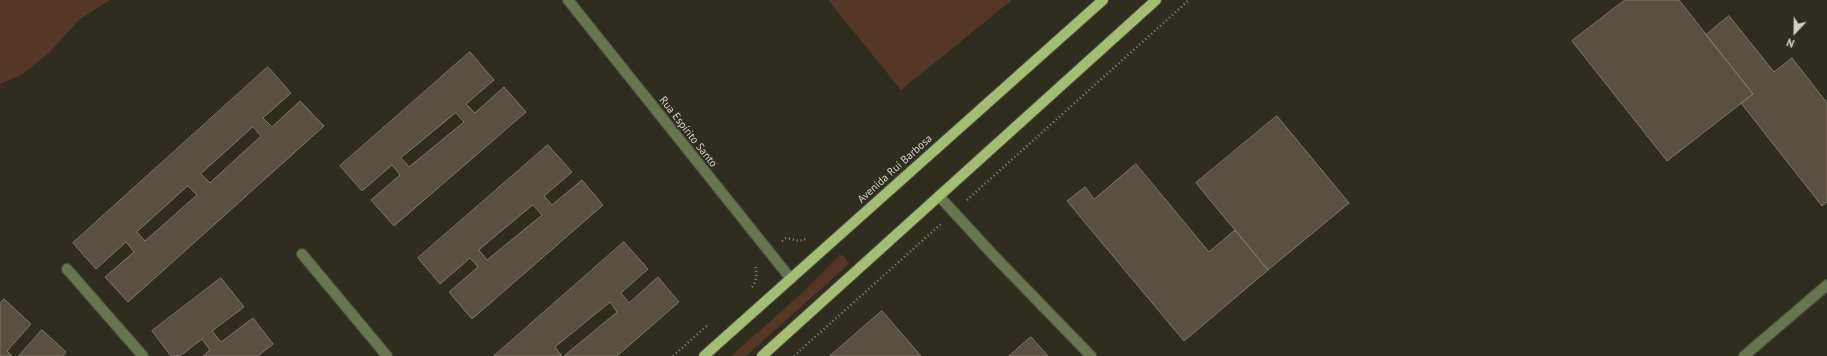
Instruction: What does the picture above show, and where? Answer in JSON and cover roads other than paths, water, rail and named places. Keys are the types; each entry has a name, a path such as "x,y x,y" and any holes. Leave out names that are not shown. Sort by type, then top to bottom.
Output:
{"main road":[{"name":"Avenida Rui Barbosa","path":"704,356 1103,0"},
{"path":"762,356 1156,0"}],"street":[{"name":"Rua Espírito Santo","path":"568,0 791,279"},
{"path":"939,196 996,258 1091,356"},
{"path":"302,254 387,356"},
{"path":"67,268 143,356"},
{"path":"1744,356 1827,285"}]}
